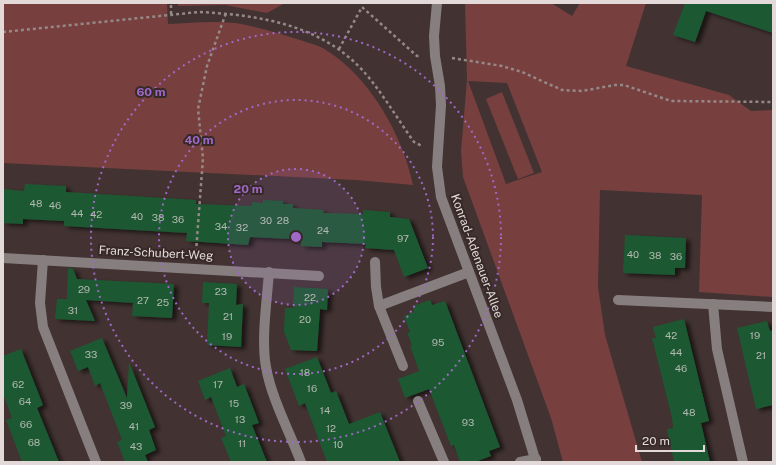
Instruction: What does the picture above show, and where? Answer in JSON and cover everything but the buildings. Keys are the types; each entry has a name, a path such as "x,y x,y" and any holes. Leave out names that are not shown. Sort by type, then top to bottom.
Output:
{"street":[{"name":"Konrad-Adenauer-Allee","path":"437,3 435,56 440,86 441,105 437,167 441,197 517,400 536,460"},
{"name":"Franz-Schubert-Weg","path":"3,258 319,276"},
{"path":"42,260 40,303 43,327 96,462"},
{"path":"375,262 376,287 379,306 403,366"},
{"path":"269,272 264,348 266,366 271,385 301,462"},
{"path":"379,306 469,272"},
{"path":"618,300 773,307"},
{"path":"713,304 717,349 743,462"},
{"path":"418,401 444,462"},
{"path":"520,462 536,460"}],"path":[{"path":"171,3 171,14"},
{"path":"339,49 362,7 417,56 435,56 481,61 522,72 562,90 582,91 615,85 624,85 671,101 773,102"},
{"path":"3,32 199,12 226,13 283,23 312,33 339,49 369,78 414,142 437,154"},
{"path":"195,268 203,158 198,109 207,66 226,13"}],"shaded area":[{"path":"3,3 167,3 168,24 214,22 241,24 278,33 320,47 342,62 357,76 382,109 393,128 401,147 413,185 356,180 3,163"},
{"path":"178,3 285,3 267,13 225,5 178,6"},
{"path":"465,3 551,3 572,16 580,3 646,3 626,66 729,95 751,111 773,110 773,297 699,292 702,195 600,190 598,287 605,335 642,462 563,462 551,418 463,177 461,151 467,80","holes":["468,81 507,83 542,172 506,184"]},
{"path":"502,92 534,173 518,179 486,99"}]}
